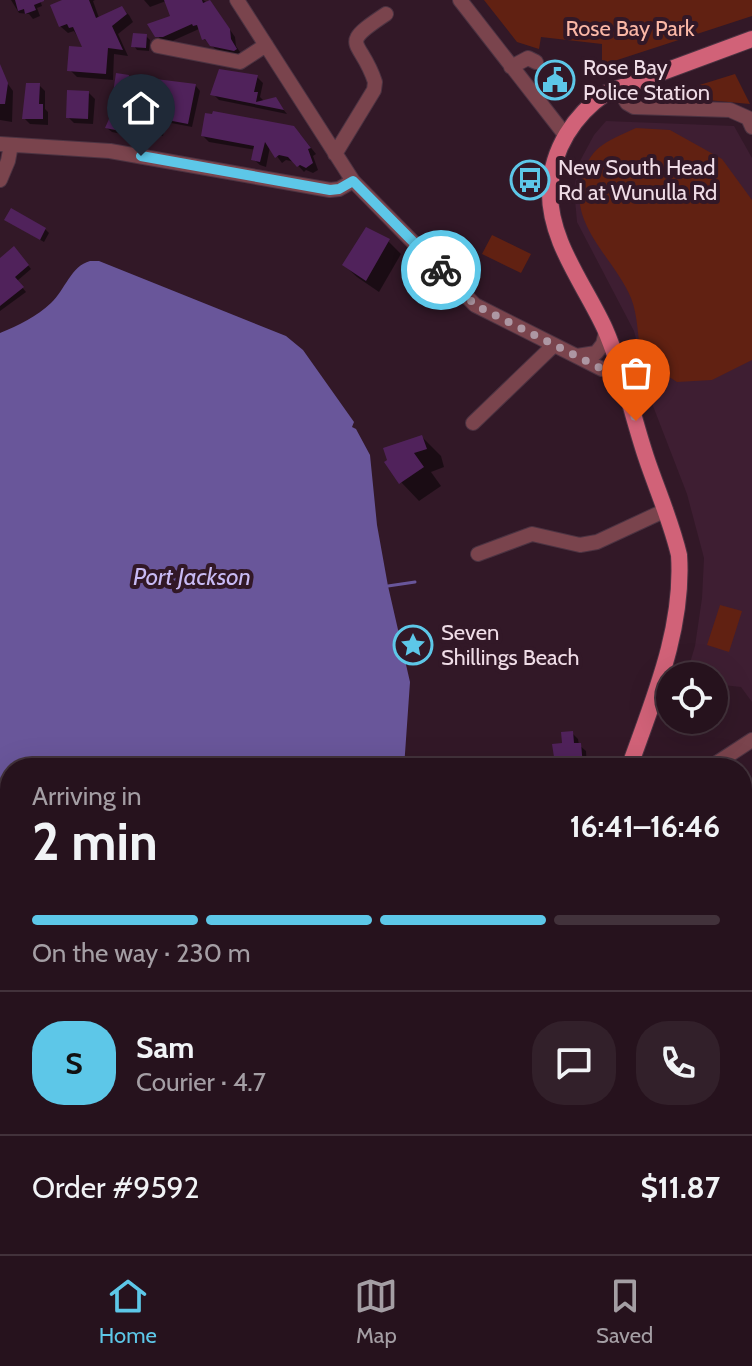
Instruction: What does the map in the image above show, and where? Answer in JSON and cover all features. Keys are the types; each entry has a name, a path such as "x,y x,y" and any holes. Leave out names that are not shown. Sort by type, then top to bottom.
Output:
{"main road":[{"path":"632,758 666,659 677,604 679,555 606,332 559,239 550,201 552,175 566,136 588,106 618,88 752,39"}],"street":[{"path":"237,0 353,181 475,305 602,369 618,367"},
{"path":"460,0 566,136"},
{"path":"335,154 374,90 375,82 356,45 356,38 359,31 386,14"},
{"path":"158,46 240,62 266,45"},
{"path":"511,67 528,58 536,62"},
{"path":"618,88 627,103 634,107 730,110 748,118 752,127"},
{"path":"0,180 8,161 6,144 110,151 330,190 353,181"},
{"path":"576,356 596,353 603,344 606,332"},
{"path":"473,423 554,345"},
{"path":"478,554 532,534 580,545 597,542 666,510"},
{"path":"726,758 752,742"},
{"path":"733,758 752,742"}],"shaded area":[{"path":"606,121 734,126 752,158 752,702 741,687 728,686 728,662 690,662 702,598 704,558 687,494 653,406 634,331 577,222 574,188 580,161 594,135"}],"green space":[{"name":"Rose Bay Park","path":"484,0 752,0 752,16 602,65 602,44 541,37 539,49 517,42"},
{"path":"735,74 750,104 664,96"},
{"path":"636,128 670,130 722,159 752,200 752,360 712,380 677,382 641,359 631,298 582,213 579,198 581,181 589,160 607,142"},
{"path":"492,235 531,254 521,273 482,254"},
{"path":"720,605 742,611 729,652 707,645"}],"water":[{"name":"Port Jackson","path":"99,261 286,336 303,350 354,422 352,427 370,455 377,525 410,682 405,758 0,758 0,333 45,308 83,264"}],"building":[{"path":"15,0 44,1 34,5 36,10 25,14 24,9 18,11"},
{"path":"62,0 89,0 96,18 122,6 127,14 112,26 123,50 108,48 106,74 67,71 69,46 82,47 73,27 69,28 67,24 59,27 50,5"},
{"path":"164,0 202,0 203,3 210,0 230,29 237,49 210,46 205,39 202,40 197,25 192,24 163,37 155,37 147,24 170,16"},
{"path":"133,33 147,34 146,48 131,47"},
{"path":"551,62 556,63 565,79 554,91 548,91 543,80 536,75 543,69 545,71"},
{"path":"0,64 8,83 5,104 0,104"},
{"path":"219,69 258,75 254,92 258,92 256,102 276,97 284,110 210,95"},
{"path":"116,73 129,75 126,107 142,111 148,78 196,84 188,124 162,119 159,133 130,127 126,132 105,128"},
{"path":"26,83 40,83 39,104 43,104 43,119 22,119"},
{"path":"67,90 89,91 88,119 66,118"},
{"path":"213,111 294,126 311,148 308,149 313,163 306,168 297,167 288,157 279,155 275,158 265,142 260,162 251,160 254,146 201,136 205,113 212,114"},
{"path":"11,208 46,228 40,240 4,220"},
{"path":"366,227 390,239 366,281 342,265"},
{"path":"14,246 29,265 15,277 24,287 0,306 0,258"},
{"path":"422,435 427,449 414,453 424,467 399,484 384,462 387,460 383,448"},
{"path":"573,731 574,743 581,743 582,758 554,757 552,744 562,743 561,732"}],"waterway":[{"path":"388,586 415,582"}],"way so far":[{"path":"441,270 475,305 602,369 618,367 636,421"}],"place":[{"name":"Rose Bay Police Station","path":"555,80"},
{"name":"New South Head Rd at Wunulla Rd","path":"530,180"},
{"name":"Seven Shillings Beach","path":"413,645"}],"route":[{"path":"141,156 330,190 353,181 441,270"}]}
